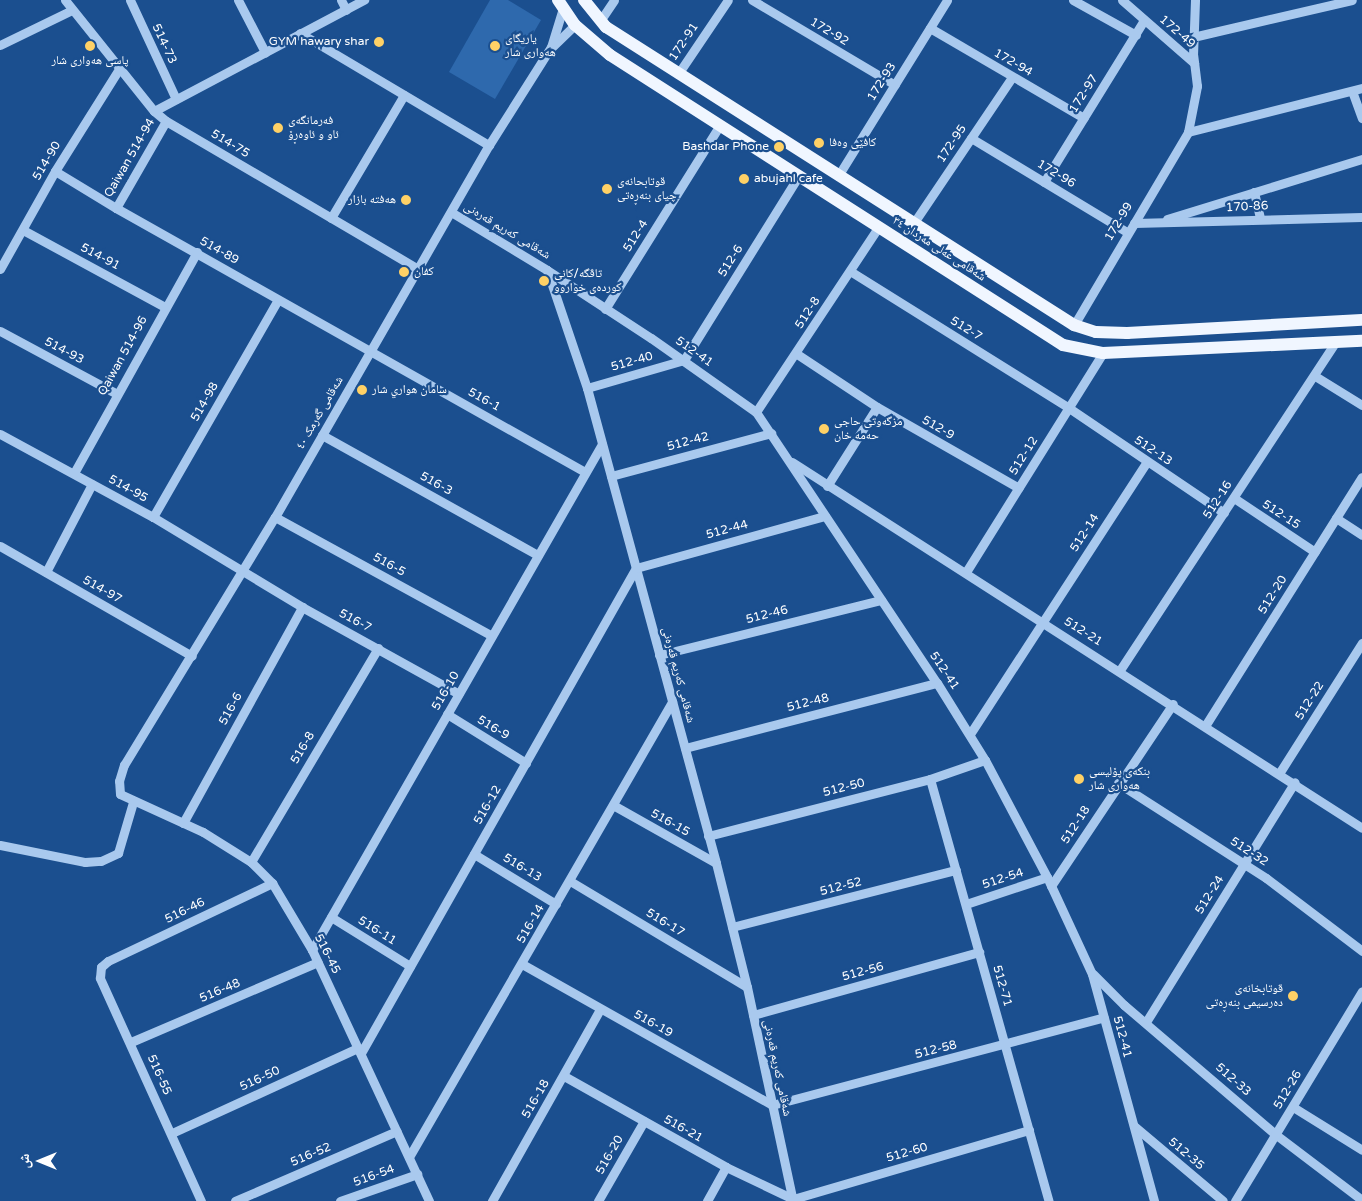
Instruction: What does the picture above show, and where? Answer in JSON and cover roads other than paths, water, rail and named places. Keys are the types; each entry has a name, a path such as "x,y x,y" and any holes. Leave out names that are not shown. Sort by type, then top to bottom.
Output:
{"main road":[{"name":"شەقامی عەلی مەردان ٣٤","path":"584,0 600,21 678,74 1074,325 1096,332 1126,333 1362,320"},
{"name":"شەقامی عەلی مەردان ٣٤","path":"560,4 575,25 610,55 879,226 1053,340 1073,349 1103,353 1362,341"}],"street":[{"name":"514-75","path":"65,0 154,111 166,121 418,269"},
{"name":"514-73","path":"130,0 176,99"},
{"path":"238,0 265,52"},
{"path":"341,0 346,10"},
{"path":"154,111 364,0"},
{"path":"600,21 614,0"},
{"name":"172-91","path":"678,74 728,0"},
{"name":"172-92","path":"752,0 895,85"},
{"name":"172-93","path":"838,176 947,0"},
{"path":"1073,0 1136,35"},
{"name":"172-49","path":"1122,0 1194,63"},
{"name":"172-99","path":"1074,325 1127,232 1188,132 1196,104 1193,37 1195,0"},
{"path":"1193,37 1352,0"},
{"name":"شەقامی گەرمک ٤٠","path":"552,47 560,4"},
{"path":"0,46 72,10"},
{"name":"172-97","path":"1044,182 1144,20"},
{"name":"شەقامی گەرمک ٤٠","path":"120,794 118,781 124,765 275,517 489,145 552,47 575,25"},
{"name":"172-94","path":"930,28 1084,118"},
{"path":"300,34 489,145"},
{"name":"514-90","path":"0,269 55,171 119,69"},
{"name":"172-95","path":"913,224 1012,77"},
{"path":"1188,132 1362,88"},
{"path":"1352,91 1362,118"},
{"path":"331,218 404,95"},
{"name":"Qaiwan 514-94","path":"116,208 166,121"},
{"name":"512-4","path":"605,309 720,125"},
{"name":"172-96","path":"971,138 1127,232"},
{"path":"1160,221 1362,159"},
{"name":"514-89","path":"55,171 278,300 371,350"},
{"name":"512-6","path":"684,360 799,175"},
{"path":"1254,192 1260,218"},
{"name":"شەقامی کەریم قەرەنی","path":"451,212 547,270 587,388 716,862 747,986 793,1200"},
{"name":"170-86","path":"1134,223 1260,218 1362,217"},
{"name":"512-8","path":"756,412 797,354 879,226"},
{"name":"514-91","path":"23,230 165,307"},
{"name":"Qaiwan 514-96","path":"74,473 197,252"},
{"name":"512-41","path":"547,270 684,360 756,412 937,683 985,760 1049,881 1092,974 1154,1201"},
{"name":"512-7","path":"850,271 1069,408"},
{"name":"514-98","path":"153,517 278,300"},
{"name":"514-93","path":"0,331 117,394"},
{"name":"512-16","path":"1120,670 1335,343"},
{"name":"516-1","path":"371,350 585,472"},
{"name":"512-12","path":"966,572 1103,353"},
{"name":"512-9","path":"797,354 877,407 1018,488"},
{"name":"512-40","path":"587,388 684,360"},
{"path":"1315,376 1362,405"},
{"path":"827,486 877,407"},
{"name":"512-13","path":"1069,408 1224,514"},
{"name":"512-42","path":"610,476 771,433"},
{"name":"514-95","path":"0,434 153,517 241,570"},
{"name":"516-3","path":"322,435 538,555"},
{"name":"516-10","path":"312,950 602,444"},
{"name":"512-21","path":"788,459 827,486 1044,619 1206,726 1280,772 1362,828"},
{"name":"512-14","path":"970,734 1147,461"},
{"name":"512-20","path":"1206,726 1362,477"},
{"path":"46,572 92,484"},
{"name":"512-15","path":"1234,498 1315,552"},
{"name":"512-44","path":"636,568 825,516"},
{"name":"516-5","path":"275,517 492,636"},
{"path":"1336,518 1362,535"},
{"name":"514-97","path":"0,546 192,656"},
{"name":"516-12","path":"359,1051 410,966 636,568"},
{"name":"516-7","path":"241,570 302,607 458,694"},
{"name":"512-46","path":"659,655 881,600"},
{"name":"516-6","path":"182,823 302,607"},
{"name":"512-22","path":"1280,772 1362,643"},
{"name":"516-8","path":"251,862 378,648"},
{"name":"512-48","path":"684,748 937,683"},
{"name":"516-14","path":"409,1157 672,702"},
{"name":"512-18","path":"1049,881 1173,704"},
{"name":"516-9","path":"447,714 526,763"},
{"name":"512-50","path":"708,836 930,778 985,760"},
{"name":"512-71","path":"930,778 1049,1201"},
{"name":"512-24","path":"1146,1022 1295,782"},
{"name":"512-32","path":"1118,783 1244,864 1362,951"},
{"name":"516-45","path":"120,794 133,802 203,832 251,862 272,883 318,962 429,1201"},
{"path":"0,845 85,862 101,861 118,853 133,802"},
{"name":"516-15","path":"613,805 716,862"},
{"name":"516-13","path":"474,854 556,904"},
{"name":"512-52","path":"732,927 956,870"},
{"name":"516-17","path":"570,881 747,986"},
{"name":"512-54","path":"966,904 1049,881"},
{"name":"516-46","path":"108,961 272,883"},
{"name":"516-11","path":"331,917 410,966"},
{"name":"512-56","path":"753,1015 979,952"},
{"name":"516-55","path":"108,961 101,968 100,978 131,1042 201,1201"},
{"name":"516-48","path":"131,1042 318,962"},
{"name":"516-19","path":"522,964 772,1105"},
{"name":"512-33","path":"1092,974 1275,1134 1362,1200"},
{"name":"512-26","path":"1234,1201 1362,991"},
{"name":"516-18","path":"492,1201 600,1009"},
{"name":"512-58","path":"772,1105 1005,1045 1104,1017"},
{"name":"516-50","path":"172,1133 359,1051"},
{"name":"516-21","path":"564,1076 726,1167 793,1200"},
{"path":"1293,1107 1362,1150"},
{"name":"516-20","path":"598,1201 644,1121"},
{"name":"512-35","path":"1134,1126 1222,1201"},
{"name":"512-60","path":"793,1200 1029,1130"},
{"name":"516-52","path":"235,1201 397,1132"},
{"path":"707,1201 726,1167"},
{"name":"516-54","path":"340,1201 417,1174"}],"place":[{"name":"GYM hawary shar","path":"379,42"},
{"name":"پاسی هەواری شار","path":"90,46"},
{"name":"یاریگای هەواری شار","path":"495,46"},
{"name":"فەرمانگەی ئاو و ئاوەڕۆ","path":"278,128"},
{"name":"کافێی وەفا","path":"819,143"},
{"name":"Bashdar Phone","path":"779,147"},
{"name":"abujahl cafe","path":"744,179"},
{"name":"قوتابحانەی چیای بنەڕەتی","path":"607,189"},
{"name":"هەفتە بازار","path":"406,200"},
{"name":"كفان","path":"404,272"},
{"name":"تاڤگە/کانی کوردەی خواروو","path":"544,281"},
{"name":"سامان هواري شار","path":"362,390"},
{"name":"مزگەوتی حاجی حەمە خان","path":"824,429"},
{"name":"بنکەی پۆلیسی هەواری شار","path":"1079,779"},
{"name":"قوتابخانەی دەرسیمی بنەڕەتی","path":"1293,996"}]}
